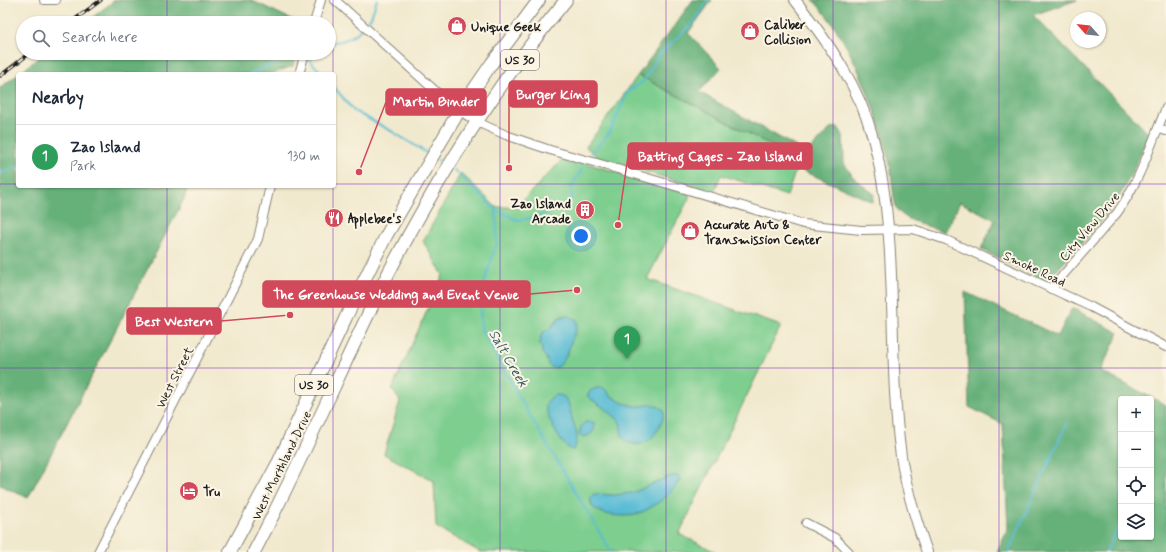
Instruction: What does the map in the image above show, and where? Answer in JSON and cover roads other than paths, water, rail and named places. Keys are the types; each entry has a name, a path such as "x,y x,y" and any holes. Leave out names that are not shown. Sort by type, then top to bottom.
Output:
{"highway":[{"name":"West Morthland Drive","path":"230,552 279,461 346,317 386,236 459,111 492,63 539,0"},
{"name":"West Morthland Drive","path":"254,552 280,503 388,275 450,164 511,71 566,0"}],"main road":[{"path":"795,0 824,37 844,69 858,96 873,137 882,178 888,229 897,414 901,455 906,480 927,552"}],"street":[{"path":"44,0 55,0"},
{"path":"316,16 321,0"},
{"name":"Smoke Road","path":"335,0 446,101 477,122 506,136 803,224 860,230 913,229 946,240 1090,307 1166,347"},
{"path":"300,72 303,60"},
{"name":"City View Drive","path":"1051,289 1117,214 1124,203 1138,179 1166,108"},
{"path":"1158,128 1166,131"},
{"name":"West Street","path":"98,552 258,239 270,188"},
{"path":"806,522 835,538 849,552"}],"water":[{"path":"566,315 576,320 577,328 563,361 558,367 551,367 542,353 542,348 539,344 541,341 540,339 542,333 552,327 553,324 557,322 558,318"},
{"path":"601,387 611,396 624,403 636,406 655,405 664,411 663,418 657,431 647,442 633,444 626,441 623,437 619,421 609,411 587,396 591,390"},
{"path":"555,395 564,397 569,404 577,436 576,445 573,450 564,444 560,439 547,412 547,403"},
{"path":"586,422 592,422 595,424 595,427 588,436 583,437 580,436 580,432 583,424"},
{"path":"671,476 679,476 680,479 677,485 667,496 654,506 640,513 623,516 610,515 597,511 591,503 591,498 594,494 615,495 632,493"}],"waterway":[{"path":"365,24 371,17 377,0"},
{"path":"591,153 610,132 628,91 644,81 659,55 694,22 708,0"},
{"path":"336,42 351,38 363,27"},
{"name":"Salt Creek","path":"255,72 282,60"},
{"name":"Salt Creek","path":"309,60 321,72"},
{"name":"Salt Creek","path":"336,89 354,111 393,132 427,153"},
{"name":"Salt Creek","path":"438,160 443,164"},
{"name":"Salt Creek","path":"0,173 16,168"},
{"path":"497,210 517,220 532,218 564,206 572,198 572,185 582,169"},
{"name":"Salt Creek","path":"454,170 496,210 497,242 480,297 481,329 519,397 611,552"},
{"path":"1008,552 1067,423"},
{"path":"1106,552 1118,528"}],"railway":[{"path":"79,16 101,0"},
{"path":"0,76 21,60"}],"place":[{"name":"Unique Geek","path":"457,26"},
{"name":"Caliber Collision","path":"750,31"},
{"name":"Burger King","path":"509,168"},
{"name":"Martin Binder","path":"359,172"},
{"name":"Zao Island Arcade","path":"585,210"},
{"name":"Applebee's","path":"334,218"},
{"name":"Batting Cages - Zao Island","path":"618,225"},
{"name":"Accurate Auto & Transmission Center","path":"690,231"},
{"name":"The Greenhouse Wedding and Event Venue","path":"577,290"},
{"name":"Best Western","path":"290,315"},
{"name":"Zao Island","path":"627,359"},
{"name":"Tru","path":"189,491"}]}
